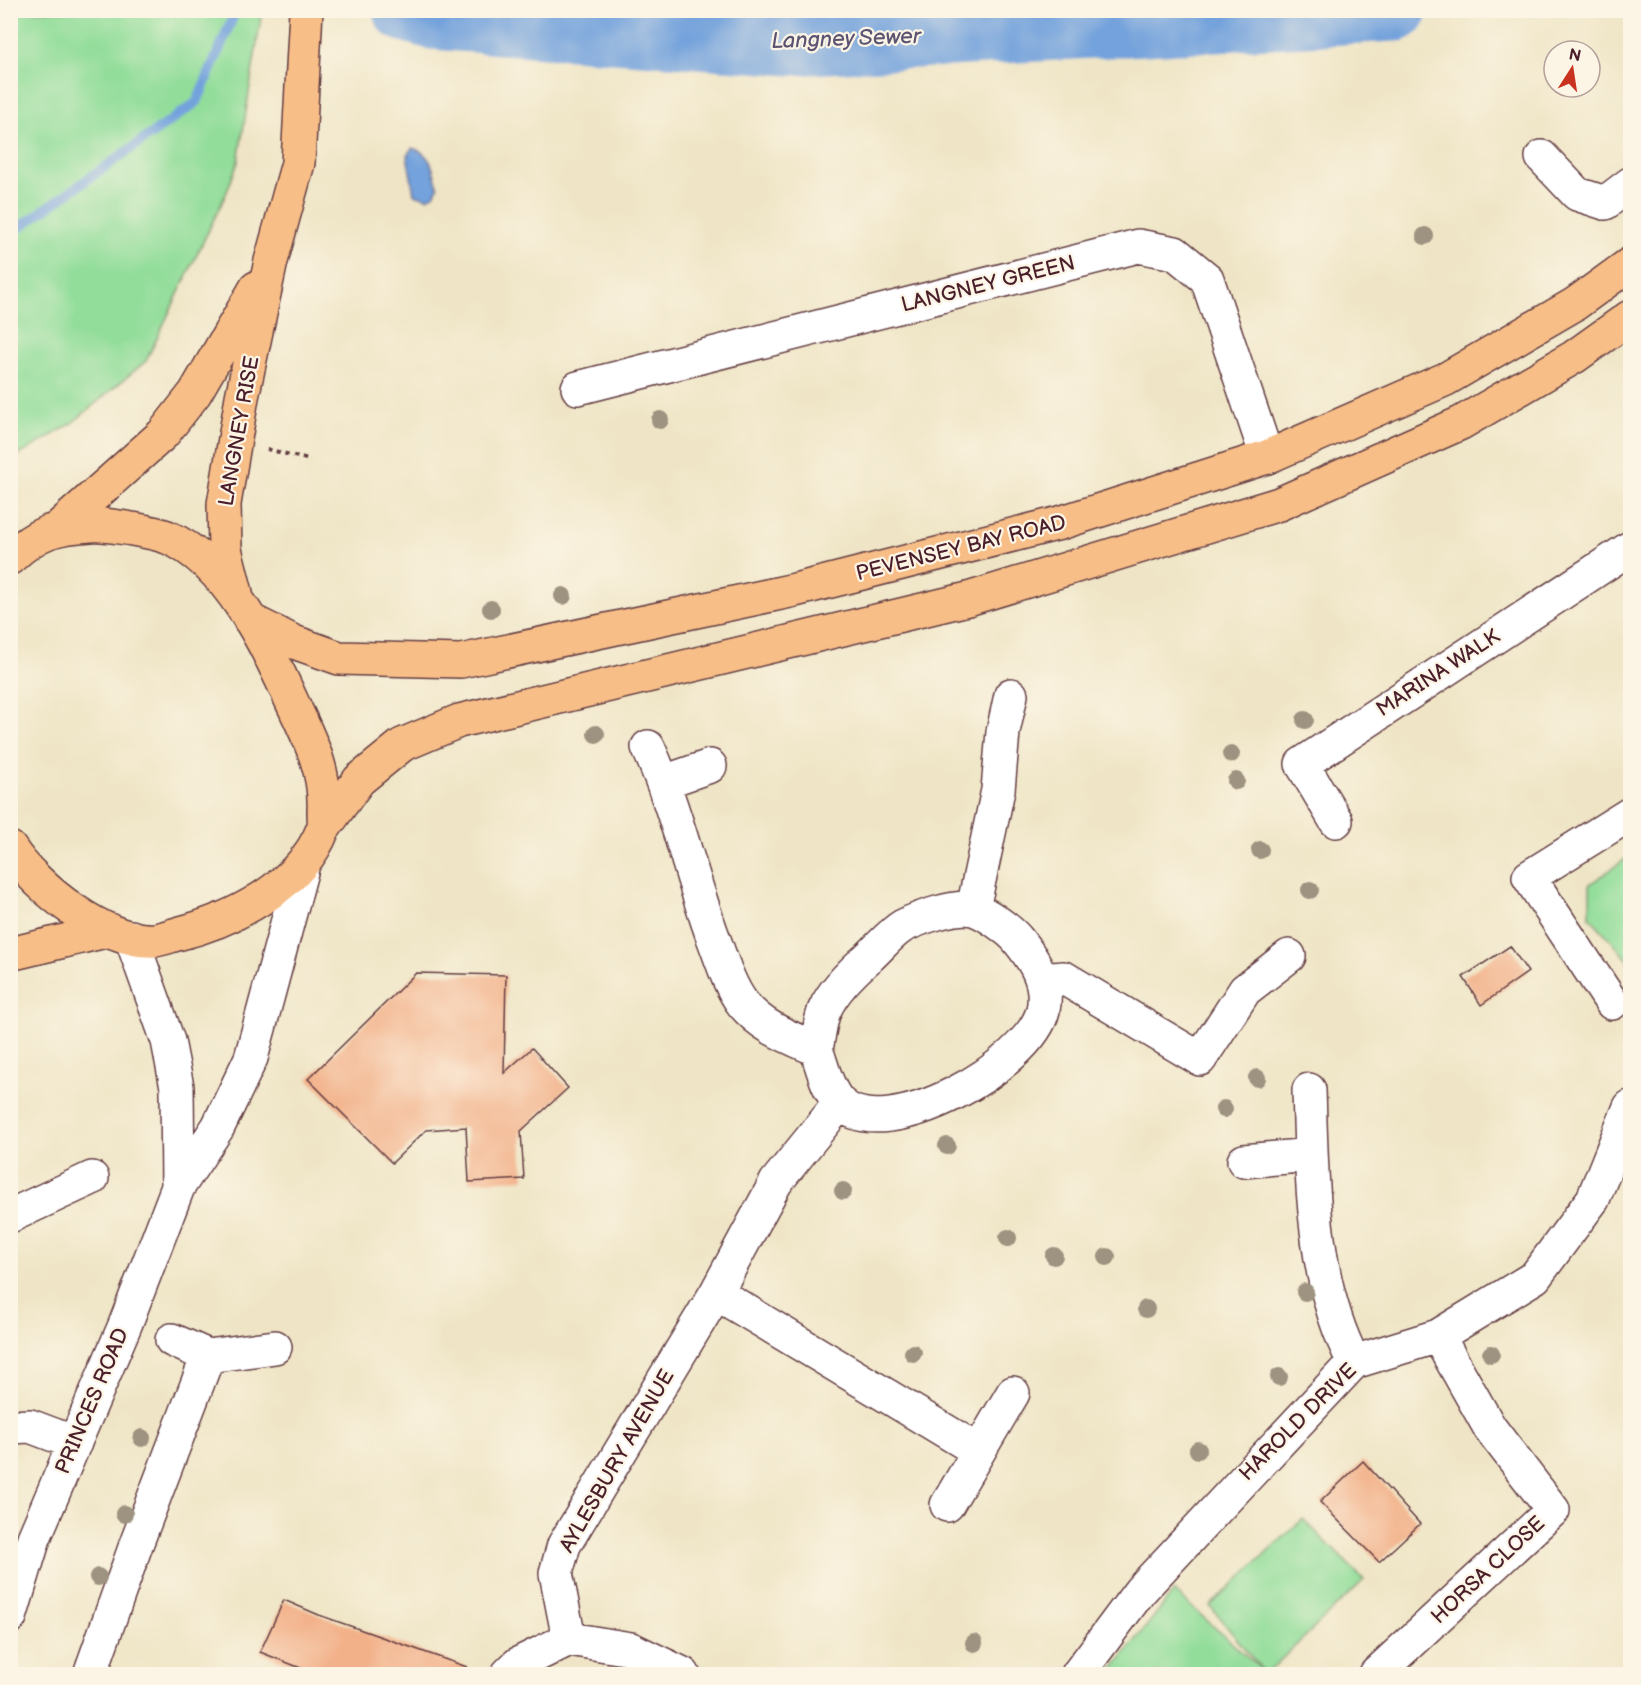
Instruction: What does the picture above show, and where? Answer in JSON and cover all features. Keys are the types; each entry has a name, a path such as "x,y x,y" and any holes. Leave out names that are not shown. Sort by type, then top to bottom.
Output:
{"main road":[{"name":"LANGNEY RISE","path":"244,611 225,549 224,504 271,261 298,163 306,10"},
{"name":"LANGNEY RISE","path":"59,527 163,434 195,393 271,261"},
{"name":"PEVENSEY BAY ROAD","path":"244,611 294,642 339,658 461,661 795,590 1060,523 1267,457 1446,379 1575,304 1630,264"},
{"path":"10,954 120,934 156,940 201,928 250,905 302,868 324,828 359,780 402,745 459,722 968,599 1279,504 1461,423 1574,357 1630,317"},
{"path":"10,558 28,541 59,527 102,524 168,538 205,562 244,611 273,661 317,754 325,788 324,828"},
{"path":"10,848 22,866 55,897 120,934"}],"street":[{"path":"1542,157 1577,194 1605,203 1630,184"},
{"name":"LANGNEY GREEN","path":"578,388 1138,246 1176,253 1207,279 1267,457"},
{"name":"MARINA WALK","path":"1336,821 1302,764 1630,548"},
{"path":"973,909 998,790 1003,732 1011,694"},
{"path":"648,747 664,782 702,907 722,962 742,1003 769,1028 816,1049"},
{"path":"664,782 710,766"},
{"path":"1612,1003 1529,877 1630,814"},
{"name":"PRINCES ROAD","path":"10,1617 34,1538 125,1325 178,1187 218,1126 251,1058 302,868"},
{"path":"973,909 1011,932 1035,962 1042,980 1043,1011 1026,1040 1004,1062 959,1090 918,1110 867,1117 840,1103 830,1087 816,1049 825,1008 849,975 902,927 940,912 973,909"},
{"name":"PRINCES ROAD","path":"120,934 168,1041 177,1087 178,1187"},
{"path":"1042,980 1064,978 1200,1059 1245,990 1289,956"},
{"path":"1309,1090 1311,1155 1324,1286 1338,1331 1354,1362"},
{"name":"AYLESBURY AVENUE","path":"570,1639 556,1573 564,1545 716,1293 776,1182 840,1103"},
{"name":"HAROLD DRIVE","path":"1078,1674 1140,1591 1354,1362 1438,1336 1535,1277 1593,1199 1629,1116"},
{"path":"1244,1161 1311,1155"},
{"path":"10,1216 92,1178"},
{"path":"716,1293 977,1450"},
{"name":"HORSA CLOSE","path":"1376,1674 1553,1510 1490,1428 1438,1336"},
{"path":"172,1340 208,1356 275,1347"},
{"path":"90,1674 137,1542 208,1356"},
{"path":"947,1505 977,1450 1013,1393"},
{"path":"10,1427 30,1426 75,1443"},
{"path":"508,1674 518,1664 570,1639 631,1649 683,1674"}],"path":[{"path":"235,442 310,460"}],"green space":[{"path":"10,11 262,11 238,162 226,194 146,361 71,424 11,460"},
{"path":"1630,856 1630,962 1590,917 1590,884"},
{"path":"1303,1519 1364,1580 1266,1674 1109,1674 1174,1591 1262,1670 1210,1606"}],"water":[{"path":"412,148 419,150 428,158 435,174 438,187 434,195 427,198 414,194 407,155"}],"building":[{"path":"1510,946 1528,972 1481,1005 1463,977"},
{"path":"416,973 506,975 504,1073 532,1048 568,1088 521,1131 524,1179 469,1182 466,1127 426,1130 392,1163 308,1079"},
{"path":"1363,1461 1420,1524 1379,1562 1320,1502"},
{"path":"284,1600 319,1615 467,1667 464,1674 316,1674 260,1652"}],"waterway":[{"path":"10,234 197,102 236,10"},
{"name":"Langney Sewer","path":"404,10 432,18 791,44 1396,10"}]}
